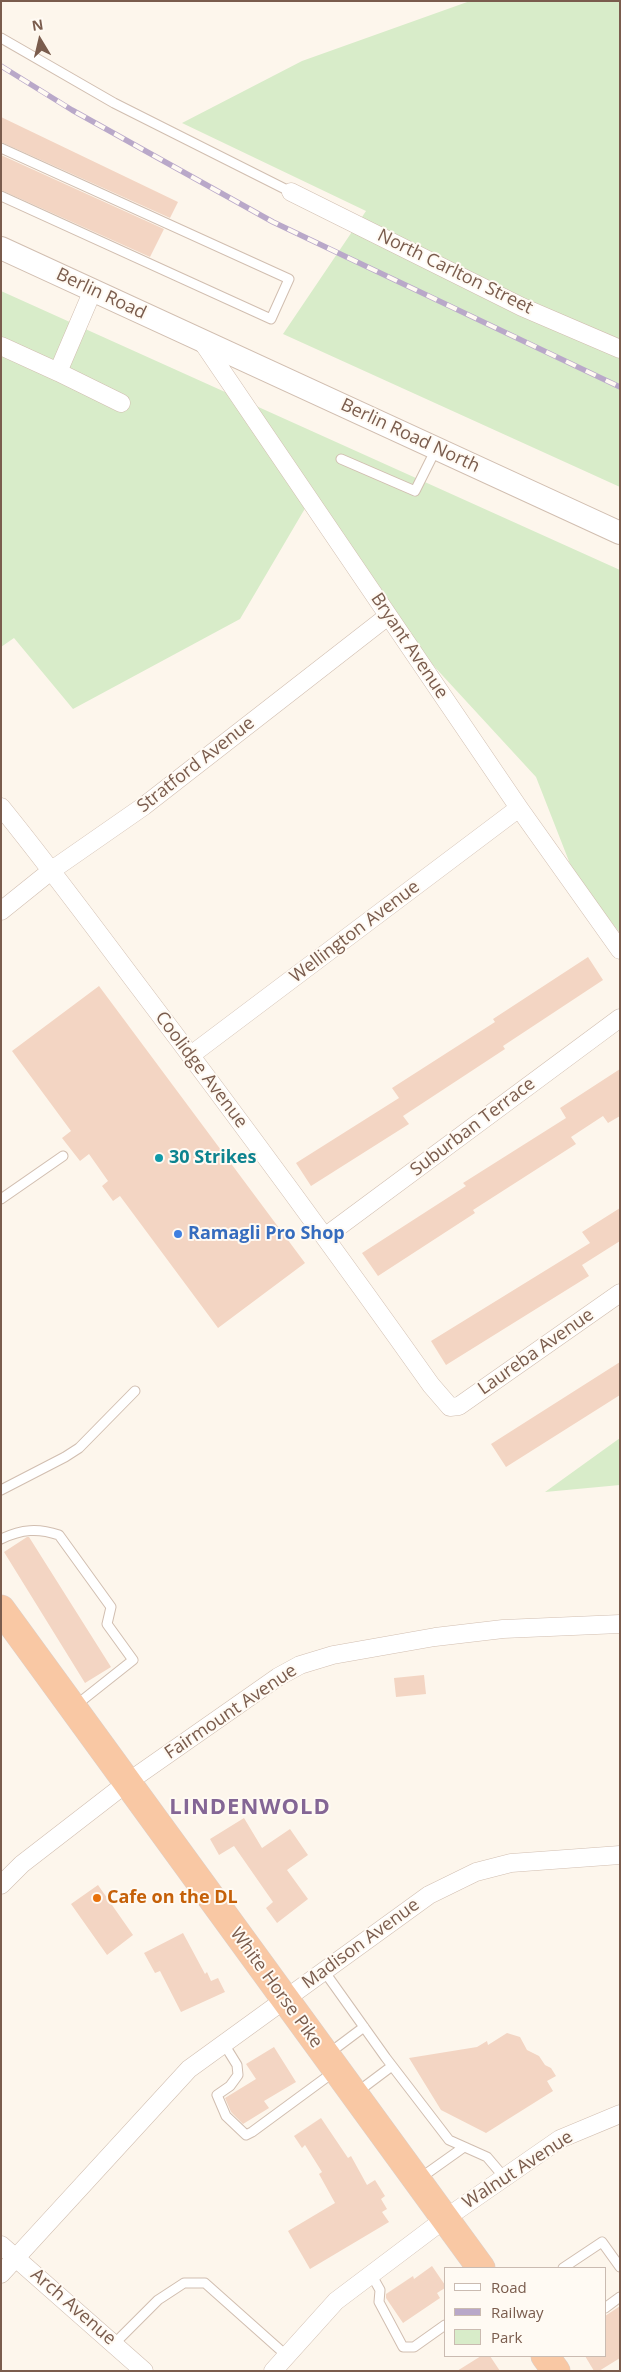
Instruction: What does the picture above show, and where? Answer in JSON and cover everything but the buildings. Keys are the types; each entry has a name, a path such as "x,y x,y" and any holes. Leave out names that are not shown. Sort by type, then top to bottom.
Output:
{"highway":[{"name":"White Horse Pike","path":"1,1609 480,2267"},
{"path":"546,2357 556,2371"}],"street":[{"name":"North Carlton Street","path":"292,192 522,307 620,349"},
{"name":"Berlin Road","path":"1,248 201,340"},
{"path":"58,372 93,290"},
{"name":"Berlin Road North","path":"201,340 620,533"},
{"name":"Bryant Avenue","path":"201,340 519,808 620,950"},
{"path":"1,346 121,403"},
{"name":"Stratford Avenue","path":"1,911 52,870 144,806 388,616"},
{"name":"Coolidge Avenue","path":"1,807 52,870 191,1055 326,1236 431,1386 450,1407"},
{"name":"Wellington Avenue","path":"191,1055 519,808"},
{"name":"Suburban Terrace","path":"326,1236 620,1018"},
{"name":"Laureba Avenue","path":"450,1407 459,1406 620,1294"},
{"name":"Fairmount Avenue","path":"1,1885 22,1864 128,1782 278,1677 300,1665 334,1655 435,1637 503,1629 620,1624"},
{"name":"Madison Avenue","path":"1,2274 189,2069 428,1895 476,1872 511,1863 620,1855"},
{"name":"Walnut Avenue","path":"273,2371 336,2301 446,2218 560,2139 620,2114"},
{"name":"Arch Avenue","path":"1,2245 144,2371"}],"lane":[{"path":"1,38 114,103 292,192"},
{"path":"1,148 289,279 271,319 1,196"},
{"path":"341,459 415,491 436,448"},
{"path":"1,1199 63,1156"},
{"path":"1,1490 79,1448 135,1391"},
{"path":"1,1539 19,1531 32,1529 59,1535 111,1607 107,1624 133,1660 73,1707"},
{"path":"324,1971 392,2066 449,2140 487,2157 504,2177"},
{"path":"224,2044 237,2065 238,2075 230,2086 217,2095 226,2116 246,2135 252,2132 331,2063 364,2028"},
{"path":"354,2094 392,2066"},
{"path":"417,2180 464,2147"},
{"path":"564,2267 602,2242 620,2267"},
{"path":"371,2274 380,2290 379,2302 403,2347 414,2347 444,2326"},
{"path":"114,2344 158,2300 184,2284 205,2283 287,2356"},
{"path":"606,2307 620,2297"}],"green space":[{"path":"470,1 620,1 620,487 283,334 366,211 182,123 302,61"},
{"path":"1,291 620,570 620,933 574,874 536,777 408,638 307,505 240,619 73,709 14,638 1,647"},
{"path":"620,1438 620,1485 545,1492"}],"railway":[{"path":"1,66 72,110 273,222 620,387"}],"place":[{"name":"30 Strikes","path":"159,1158"},
{"name":"Ramagli Pro Shop","path":"178,1234"},
{"name":"Cafe on the DL","path":"97,1898"}],"district":[{"name":"LINDENWOLD","path":"250,1808"}]}
